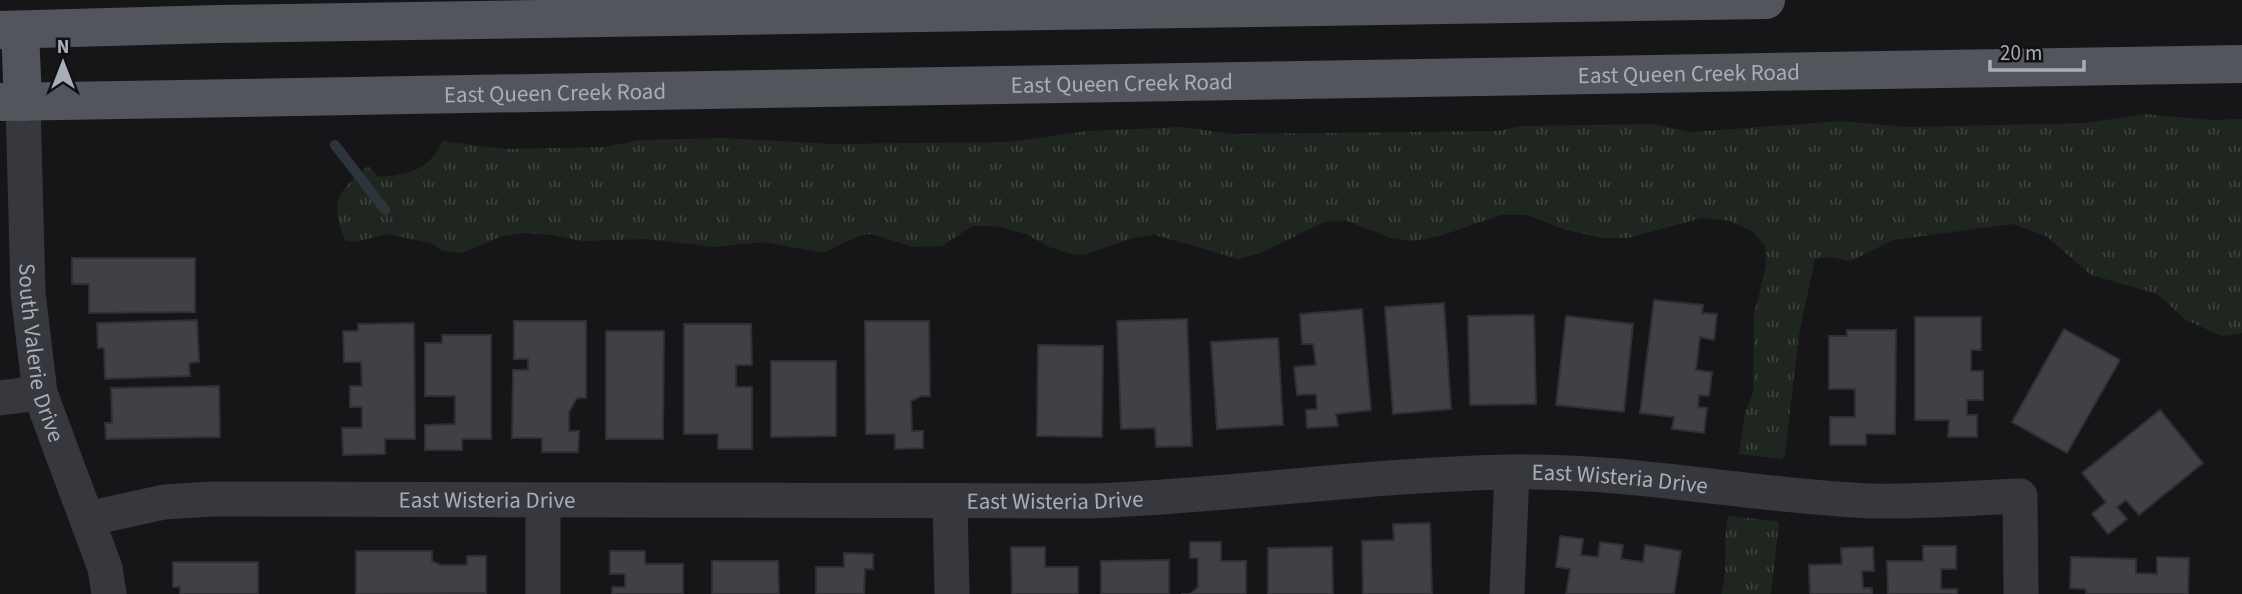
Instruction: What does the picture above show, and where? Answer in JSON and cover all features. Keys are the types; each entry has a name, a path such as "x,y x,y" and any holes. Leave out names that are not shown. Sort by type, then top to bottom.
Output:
{"main road":[{"path":"11,102 10,30 216,23 1766,0"},
{"name":"East Queen Creek Road","path":"11,102 2242,64"}],"street":[{"name":"South Valerie Drive","path":"11,102 40,393 104,568 108,594"},
{"path":"0,398 40,393"},
{"path":"1507,594 1512,472"},
{"name":"East Wisteria Drive","path":"87,519 164,502 211,499 950,502 1183,498 1419,477 1512,472 1594,473 1874,501 2020,496 2021,594"},
{"path":"543,501 543,594"},
{"path":"950,502 952,594"}],"green space":[{"path":"2144,114 2212,120 2242,119 2242,333 2222,336 2186,320 2157,294 2091,275 2046,236 2012,224 1893,240 1851,261 1831,257 1815,259 1799,334 1785,455 1782,459 1739,454 1745,413 1753,393 1754,315 1766,266 1765,246 1755,233 1730,221 1702,218 1628,238 1603,238 1566,230 1527,215 1501,215 1440,236 1414,241 1391,238 1347,221 1324,222 1261,253 1239,259 1155,235 1133,238 1084,255 1072,254 1049,247 1026,234 996,226 972,226 942,246 913,247 872,234 861,235 823,253 765,242 714,247 646,239 582,241 524,233 502,236 462,253 442,251 431,243 386,234 356,242 345,240 337,206 343,190 368,166 379,177 399,175 417,169 431,159 442,141 505,149 604,147 640,140 725,138 831,144 1009,142 1088,131 1183,127 1232,134 1496,131 1524,126 1651,124 1692,132 1841,121 1906,127 2087,123"},
{"path":"1728,516 1776,521 1779,524 1771,594 1721,594 1725,574"}],"building":[{"path":"72,258 195,258 195,312 89,313 89,284 72,284"},
{"path":"1654,300 1703,305 1702,313 1717,314 1714,340 1700,337 1696,370 1712,372 1709,396 1699,395 1698,407 1707,408 1704,433 1672,429 1674,417 1640,413"},
{"path":"1444,303 1451,409 1393,414 1385,307"},
{"path":"1362,309 1371,410 1336,414 1338,426 1307,428 1306,410 1317,409 1316,394 1297,395 1294,367 1316,365 1313,344 1302,344 1300,314"},
{"path":"1534,315 1536,404 1470,405 1468,316"},
{"path":"1566,316 1633,324 1624,412 1556,405"},
{"path":"1915,317 1981,317 1981,350 1971,350 1971,371 1983,371 1983,400 1967,400 1967,415 1977,415 1977,437 1948,437 1949,420 1915,420"},
{"path":"1187,319 1192,446 1156,447 1155,428 1121,429 1117,321"},
{"path":"197,320 199,362 189,363 190,376 105,379 104,348 98,348 97,323"},
{"path":"514,321 586,321 586,398 577,398 569,412 569,431 579,431 578,452 542,452 542,438 512,438 513,370 528,370 528,359 514,359"},
{"path":"865,321 929,321 930,396 921,396 911,401 912,431 923,431 923,448 895,449 895,434 866,434"},
{"path":"414,323 415,439 385,439 385,454 343,455 342,428 362,428 362,407 350,407 350,386 362,386 361,362 344,362 343,331 358,331 358,324"},
{"path":"684,324 751,324 752,365 736,365 736,387 752,387 752,449 718,449 718,434 684,434"},
{"path":"2064,329 2120,360 2067,453 2012,422"},
{"path":"1847,330 1896,330 1895,434 1866,434 1866,445 1830,445 1830,417 1855,417 1855,389 1829,389 1829,336 1847,336"},
{"path":"606,331 664,331 663,439 606,439"},
{"path":"442,335 491,335 491,439 462,439 462,450 425,450 425,425 455,424 455,396 425,396 425,343 442,343"},
{"path":"1278,338 1283,425 1217,429 1211,342"},
{"path":"1038,345 1103,346 1102,437 1037,436"},
{"path":"771,361 836,361 836,436 771,437"},
{"path":"219,386 220,437 106,439 105,423 112,423 111,388"},
{"path":"2160,410 2203,463 2139,515 2126,500 2117,507 2127,519 2108,534 2092,514 2106,502 2082,473"},
{"path":"1430,523 1432,594 1363,594 1362,541 1394,540 1393,524"},
{"path":"1560,536 1583,539 1581,555 1598,557 1600,542 1623,545 1621,559 1643,562 1645,545 1681,551 1674,594 1566,594 1570,569 1556,567"},
{"path":"1190,542 1221,542 1221,561 1246,561 1246,594 1190,594 1198,587 1198,558 1190,558"},
{"path":"1923,546 1956,546 1956,569 1941,569 1941,589 1957,589 1957,594 1888,594 1887,561 1923,561"},
{"path":"1011,547 1045,547 1045,567 1078,567 1078,594 1012,594"},
{"path":"1332,547 1333,594 1268,594 1268,548"},
{"path":"1873,547 1874,571 1862,571 1863,588 1872,588 1872,594 1810,594 1809,565 1842,564 1841,548"},
{"path":"356,551 432,551 432,561 441,565 467,565 467,556 486,556 486,593 356,594"},
{"path":"610,551 645,551 645,564 683,564 683,594 612,594 612,587 625,587 625,574 610,574"},
{"path":"844,553 873,554 873,569 865,569 864,594 816,594 816,567 844,567"},
{"path":"2071,557 2136,559 2136,573 2157,574 2157,557 2189,558 2188,594 2086,594 2086,589 2070,588"},
{"path":"1169,560 1169,594 1101,594 1101,561"},
{"path":"712,561 778,561 779,594 712,594"},
{"path":"173,562 258,562 258,594 180,594 180,587 173,587"}],"waterway":[{"path":"335,145 385,210"}]}
